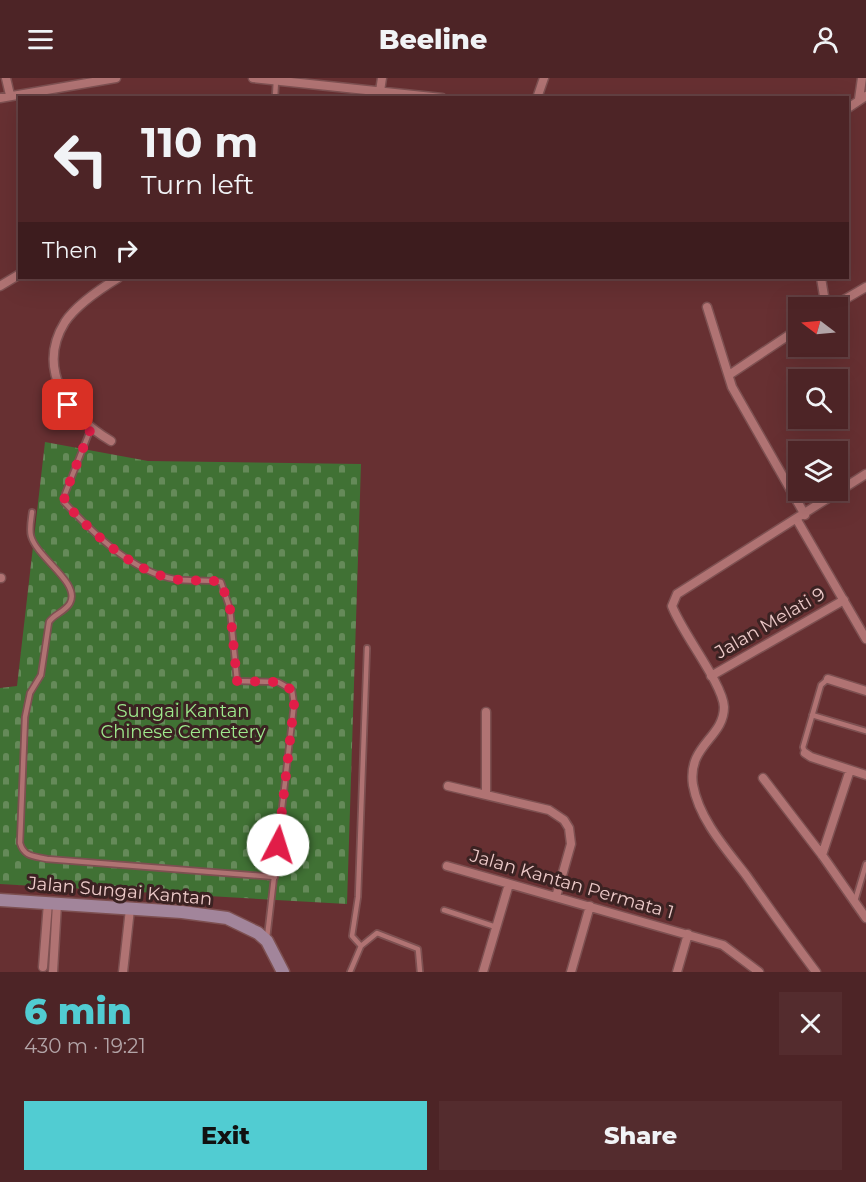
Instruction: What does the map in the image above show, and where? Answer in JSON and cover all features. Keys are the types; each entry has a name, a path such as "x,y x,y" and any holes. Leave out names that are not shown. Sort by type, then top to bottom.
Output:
{"main road":[{"name":"Jalan Sungai Kantan","path":"0,900 226,918 248,927 267,941 283,972"}],"street":[{"path":"6,78 10,94"},
{"path":"0,98 10,94 116,78"},
{"path":"253,78 410,96"},
{"path":"379,94 381,78"},
{"path":"538,96 544,78"},
{"path":"849,107 862,98 862,78"},
{"path":"0,286 18,275"},
{"path":"111,441 91,428 68,405 55,370 56,352 66,322 100,289 116,279"},
{"path":"821,279 825,297"},
{"path":"848,297 866,287"},
{"name":"Jalan Melati 9","path":"707,307 732,387 866,639"},
{"path":"729,375 788,336"},
{"path":"816,972 707,822 694,787 693,760 721,720 724,706 711,676 672,606 677,594 866,474"},
{"name":"Jalan Melati 9","path":"711,676 844,600"},
{"path":"828,679 866,691"},
{"path":"486,712 486,794"},
{"path":"805,753 811,758 866,775"},
{"path":"822,855 850,770"},
{"path":"763,778 822,855 854,904 866,918"},
{"path":"448,786 549,810 564,820 569,828 572,844 556,897"},
{"name":"Jalan Kantan Permata 1","path":"447,866 688,934 734,950 759,972"},
{"path":"483,972 509,884"},
{"path":"43,967 52,904"},
{"path":"52,904 53,972"},
{"path":"571,972 590,906"},
{"path":"123,972 130,909"},
{"path":"677,972 688,934"}],"lane":[{"path":"273,79 275,96"},
{"path":"91,428 65,494 64,502 81,520 128,559 150,571 176,579 221,582 230,609 237,681 278,682 292,690 294,705 267,941"},
{"path":"32,513 32,536 42,557 66,580 72,597 69,605 49,622 42,675 30,693 25,717 20,843 22,850 26,855 47,859 275,877"},
{"path":"361,946 352,936 358,897 367,648"},
{"path":"805,753 803,747 821,685 828,679"},
{"path":"812,715 866,731"},
{"path":"854,904 866,864"},
{"path":"444,910 496,927"},
{"path":"350,972 361,946 377,933 418,949 420,972"}],"green space":[{"name":"Sungai Kantan Chinese Cemetery","path":"45,442 148,461 361,464 347,904 0,884 0,688 17,686"}],"route":[{"path":"68,405 91,428 65,494 64,502 81,520 128,559 150,571 176,579 221,582 230,609 234,675 237,681 242,683 278,682 292,690 294,705 278,845"}]}
